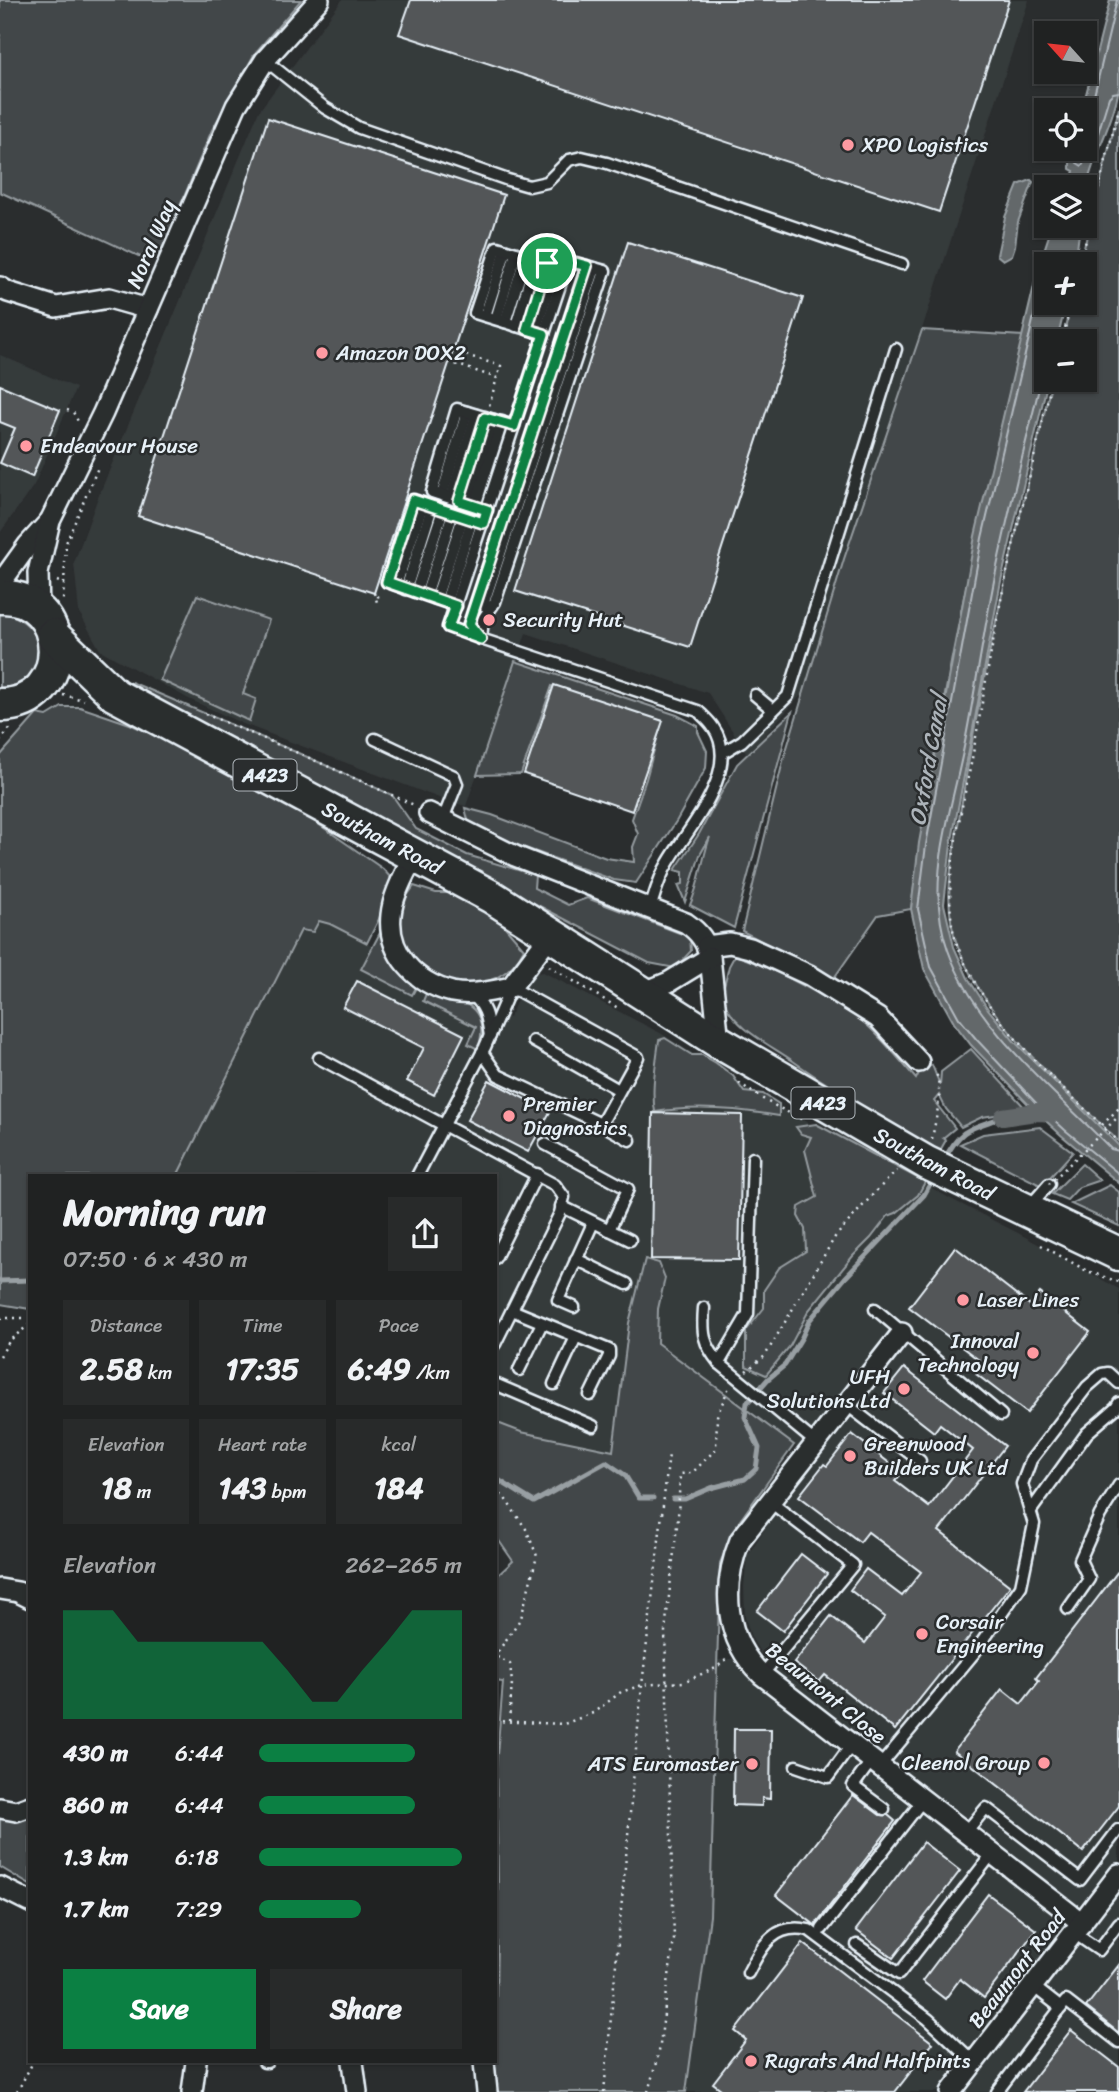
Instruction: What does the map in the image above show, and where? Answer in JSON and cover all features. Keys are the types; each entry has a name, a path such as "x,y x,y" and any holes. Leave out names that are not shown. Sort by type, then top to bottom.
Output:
{"highway":[{"path":"0,597 25,602 52,617 56,649 49,677 50,692 24,701 6,716"},
{"name":"Southam Road","path":"52,617 104,699"},
{"name":"Southam Road","path":"50,692 55,684 65,685 104,699 414,855 492,897 543,946 635,1003 719,1042 927,1163 1119,1254"}],"street":[{"name":"Noral Way","path":"52,617 38,573 50,522 103,413 236,106 265,61 319,0"},
{"path":"0,287 56,307 110,298 148,309"},
{"name":"Noral Way","path":"0,584 50,522"},
{"path":"436,816 514,856 686,923 702,936 709,952 719,1042"},
{"path":"414,855 394,899 391,917 393,937 403,964 426,982 454,992 483,993 511,987 543,946"},
{"path":"635,1003 709,952 730,943 750,948 809,975 878,1018 919,1062"},
{"name":"Beaumont Close","path":"902,1334 740,1540 729,1579 733,1630 738,1646 762,1675 992,1854 1078,1928"},
{"path":"0,1590 18,1592 28,1597"},
{"path":"0,1808 16,1811 28,1807"},
{"name":"Beaumont Road","path":"956,2090 1119,1874"},
{"path":"0,1887 28,1901"},
{"path":"192,2092 196,2063"},
{"path":"353,2063 357,2092"},
{"path":"484,2063 487,2092"}],"lane":[{"path":"265,61 325,108 359,128 509,180 529,186 547,182 569,160 582,157 607,163 902,264"},
{"path":"535,331 475,313 497,247 596,269"},
{"path":"500,321 537,258"},
{"path":"516,326 537,258"},
{"path":"487,510 514,426 535,331 537,258"},
{"path":"535,331 537,258"},
{"path":"481,639 482,619 495,601 596,269"},
{"path":"481,639 469,624 596,269"},
{"path":"722,753 742,741 788,695 896,349"},
{"path":"487,510 432,492 457,409 514,426"},
{"path":"459,501 485,417"},
{"path":"459,501 485,417"},
{"path":"430,595 387,582 413,500 463,517 487,510"},
{"path":"428,505 430,595 448,627 698,711 714,729 722,753 719,776 704,806 667,865 650,909"},
{"path":"430,595 463,517"},
{"path":"430,595 463,517"},
{"path":"430,595 463,517"},
{"path":"755,695 773,710"},
{"path":"374,739 454,776 457,784 436,816"},
{"path":"418,1174 490,1036 511,987 638,1057 601,1124"},
{"path":"469,992 481,1001 486,1012 490,1036"},
{"path":"533,1041 619,1090"},
{"path":"482,1052 498,1074 630,1140"},
{"path":"319,1058 537,1174 555,1185 564,1197 497,1340"},
{"path":"545,1144 628,1189 609,1230"},
{"path":"719,1363 748,1314 752,1158"},
{"path":"497,1254 537,1174"},
{"path":"1026,1211 1049,1184"},
{"path":"561,1206 630,1240"},
{"path":"574,1307 558,1300 593,1223"},
{"path":"576,1259 627,1284"},
{"path":"704,1308 702,1332 708,1349 719,1363 815,1442"},
{"path":"875,1308 902,1334 1001,1415"},
{"path":"512,1310 609,1350 609,1356 590,1395"},
{"path":"519,1370 542,1323"},
{"path":"554,1384 576,1337"},
{"path":"884,1808 853,1786 975,1652 1021,1586 1034,1524 1022,1484 1031,1460 1077,1400 1101,1374 1108,1373 1119,1383"},
{"path":"497,1385 593,1426"},
{"path":"1030,1512 1087,1433 1119,1403"},
{"path":"846,1404 920,1461"},
{"path":"1068,1609 1089,1579 1080,1560 1100,1515 1119,1485"},
{"path":"762,1675 853,1565 769,1501"},
{"path":"796,1766 828,1777 852,1744"},
{"path":"822,1929 923,1800"},
{"path":"965,1833 986,1808 1080,1880 1118,1830"},
{"path":"857,1945 899,1974 992,1854"},
{"path":"1078,1928 1099,1950 1119,1923"},
{"path":"748,1973 764,1944 784,1928 808,1930 928,2019 974,2063"},
{"path":"1033,1986 1062,2008"},
{"path":"997,2092 1066,2001 1119,2042"}],"path":[{"path":"1083,252 1119,108"},
{"path":"453,351 501,366 485,417"},
{"path":"449,362 497,377"},
{"path":"1049,392 993,638 953,860 950,915 961,954 971,977 990,1007 1031,1054 1119,1142"},
{"path":"38,573 64,584 52,617"},
{"path":"50,692 104,699"},
{"path":"204,714 305,755 436,816"},
{"path":"0,741 6,716"},
{"path":"543,946 635,1003"},
{"path":"648,2092 659,2052 674,1939 665,1631 680,1474 692,1473 716,1449 717,1416 726,1389 765,1356 835,1237 876,1191 927,1163 939,1095 939,1080 926,1057 919,1062"},
{"path":"734,1080 766,1101 810,1124"},
{"path":"1102,1125 1119,1108"},
{"path":"1049,1184 1119,1116"},
{"path":"0,1318 28,1318"},
{"path":"0,1356 10,1340 28,1326"},
{"path":"604,2092 642,1685 669,1454"},
{"path":"497,1492 504,1497 526,1530 537,1556 521,1618 497,1653"},
{"path":"497,1721 564,1724 593,1713 621,1692 642,1685 683,1682 716,1668 735,1653 738,1646"},
{"path":"497,1657 510,1664 512,1683 509,1722"},
{"path":"17,2092 32,2063"}],"shaded area":[{"path":"0,0 301,0 255,53 212,130 161,252 147,260 0,192"},
{"path":"342,0 1029,0 804,692 762,738 751,760 708,693 526,633 466,806 241,723 189,699 100,650 79,612 74,563 97,500 259,111"},
{"path":"1119,108 1119,1142 1028,1052 988,1003 971,976 958,947 952,929 949,891 953,852 982,690 1049,392 1097,392 1097,329 1065,329 1068,315 1097,315 1097,252 1083,252 1086,238 1097,238 1097,196"},
{"path":"922,330 1023,336 959,621 911,909 878,915 834,978 742,931 783,761 844,559"},
{"path":"0,355 76,388 34,485 0,533"},
{"path":"197,595 269,620 243,694 256,699 249,721 160,680"},
{"path":"0,613 24,622 33,631 40,653 39,665 33,676 20,686 0,691"},
{"path":"515,661 677,715 698,726 707,751 706,768 677,820 636,883 614,880 470,828 465,808 492,815 606,858 634,862 633,847 638,834 632,819 662,721 552,686 521,774 477,775"},
{"path":"131,682 392,795 416,829 467,855 535,875 534,888 568,905 587,898 690,937 691,951 675,968 649,963 430,849 403,830 155,701"},
{"path":"62,707 80,707 130,724 195,754 314,821 383,869 391,878 379,919 367,943 319,921 313,932 301,930 178,1174 28,1174 28,1309 0,1304 0,756 37,714 47,716"},
{"path":"792,712 734,928 690,905 710,837 700,855 685,902 678,885 683,884 683,872 675,870 699,834 737,764"},
{"path":"414,886 436,893 451,893 495,915 524,949 505,972 482,982 456,983 432,974 412,958 401,937 400,912"},
{"path":"319,921 330,924 509,1018 529,974 543,972 662,1034 766,1101 899,1169 1119,1289 1119,2092 686,2092 710,1916 718,1660 762,1656 751,1637 745,1617 747,1556 811,1458 629,1323 613,1452 520,1432 497,1423 497,1174 178,1174 301,930 313,932"},
{"path":"381,931 418,984 412,995 361,969"},
{"path":"735,955 767,968 842,1007 869,1027 916,1079 919,1073 932,1065 940,1085 941,1072 971,1049 1027,1110 982,1117 961,1127 946,1109 939,1095 934,1101 955,1128 943,1138 946,1140 938,1154 762,1041 735,1019 721,998 729,966"},
{"path":"428,989 462,1002 477,1014 481,1023 478,1049 468,1044 476,1027 423,1001"},
{"path":"665,1038 692,1055 702,1055 716,1063 733,1076 744,1092 763,1094 779,1104 779,1116 717,1109 655,1112 654,1085 659,1040"},
{"path":"816,1124 925,1182 918,1195 896,1213 888,1216 853,1256 809,1310 790,1346 766,1375 746,1366 746,1331 764,1308 764,1290 779,1268 806,1251 805,1229 798,1216 799,1207 817,1197 805,1150 811,1137 801,1134 796,1127"},
{"path":"1040,1127 1073,1152 1042,1186 960,1144 983,1134"},
{"path":"1082,1164 1100,1180 1079,1187 1067,1200 1052,1194"},
{"path":"1110,1185 1119,1192 1119,1226 1071,1204"},
{"path":"645,1259 659,1263 665,1278 658,1309 657,1343 794,1445 736,1526 720,1563 710,1916 686,2092 491,2092 492,2063 497,2063 497,1756 503,1682 497,1681 497,1576 513,1561 497,1538 497,1423 521,1432 613,1451 629,1323"},
{"path":"0,1814 28,1815 28,1884 0,1867"}],"water":[{"path":"1110,0 1119,0 1119,88 1097,154 1097,98 1085,98 1089,84 1097,84 1097,51"},
{"path":"1070,161 1094,161 1090,175 1073,175 1074,171 1070,169"},
{"path":"1031,180 1033,182 1018,222 1012,255 1003,260 997,255 1005,217 1018,185"},
{"path":"1048,238 1078,238 1077,252 1044,252"},
{"path":"1034,286 1034,315 1063,315 1060,329 1034,329 1034,392 1045,392 1001,581 951,845 944,904 954,947 968,978 988,1009 1014,1041 1119,1146 1119,1183 1032,1108 971,1045 954,1023 924,969 911,909 919,843 975,536"}],"building":[{"name":"XPO Logistics","path":"411,0 1009,0 939,212 399,34"},
{"name":"Amazon DOX2","path":"268,118 504,195 374,593 138,516"},
{"path":"628,242 803,298 690,647 515,591"},
{"name":"Endeavour House","path":"0,385 60,410 32,477 0,463 15,428 0,422"},
{"path":"554,685 663,721 632,811 524,774"},
{"path":"357,981 464,1035 434,1095 407,1081 424,1048 343,1007"},
{"name":"Premier Diagnostics","path":"489,1080 550,1112 528,1152 467,1120"},
{"path":"653,1113 742,1115 739,1260 651,1259"},
{"path":"955,1247 1030,1305 1040,1293 1090,1332 1027,1413 976,1374 984,1364 909,1307"},
{"path":"904,1368 1005,1446 939,1531 1010,1586 895,1730 825,1675 819,1682 794,1663 831,1616 865,1643 885,1617 850,1590 866,1569 902,1596 921,1572 868,1532 860,1542 799,1496 824,1464 827,1466 852,1434 902,1473 895,1481 929,1507 973,1450 940,1424 934,1432 884,1393"},
{"path":"801,1554 827,1574 783,1631 757,1611"},
{"name":"Cleenol Group","path":"1119,1570 1119,1806 1083,1852 954,1751 1002,1689 1021,1704 1039,1681 1036,1678"},
{"name":"ATS Euromaster","path":"734,1729 771,1729 770,1799 762,1798 762,1806 733,1805"},
{"path":"853,1795 880,1815 888,1815 895,1821 815,1925 776,1895"},
{"path":"923,1842 960,1871 893,1958 856,1930"},
{"path":"988,1894 1036,1930 984,1998 960,1979 945,1999 922,1981"},
{"path":"803,1943 933,2043 895,2092 725,2092 713,2083 746,2040 735,2031"},
{"path":"1119,1965 1119,2033 1086,2007"},
{"path":"1071,2030 1119,2067 1119,2092 1023,2092"}],"waterway":[{"path":"1003,1117 1036,1112 1059,1113"},
{"path":"944,1160 956,1141 968,1130 1003,1117"},
{"path":"673,1499 685,1499 711,1488 745,1479 756,1469 759,1448 745,1417 747,1403 768,1379 785,1365 809,1321 845,1278 924,1195 934,1177"},
{"path":"0,1281 28,1280"},
{"path":"497,1479 534,1502 606,1462 625,1475 639,1498 653,1498"}],"place":[{"name":"XPO Logistics","path":"848,145"},
{"name":"Amazon DOX2","path":"322,353"},
{"name":"Endeavour House","path":"26,446"},
{"name":"Security Hut","path":"489,620"},
{"name":"Premier Diagnostics","path":"509,1116"},
{"name":"Laser Lines","path":"963,1300"},
{"name":"Innoval Technology","path":"1033,1353"},
{"name":"UFH Solutions Ltd","path":"904,1389"},
{"name":"Greenwood Builders UK Ltd","path":"850,1456"},
{"name":"Corsair Engineering","path":"922,1634"},
{"name":"Cleenol Group","path":"1044,1763"},
{"name":"ATS Euromaster","path":"752,1764"},
{"name":"Rugrats And Halfpints","path":"751,2061"}],"route":[{"path":"568,261 587,266 469,624 481,639 448,627 456,606 387,582 413,500 483,523 487,510 459,501 485,418 514,426 544,334 527,329 547,263 568,261"}],"water label":[{"name":"Oxford Canal","path":"928,760"}]}
